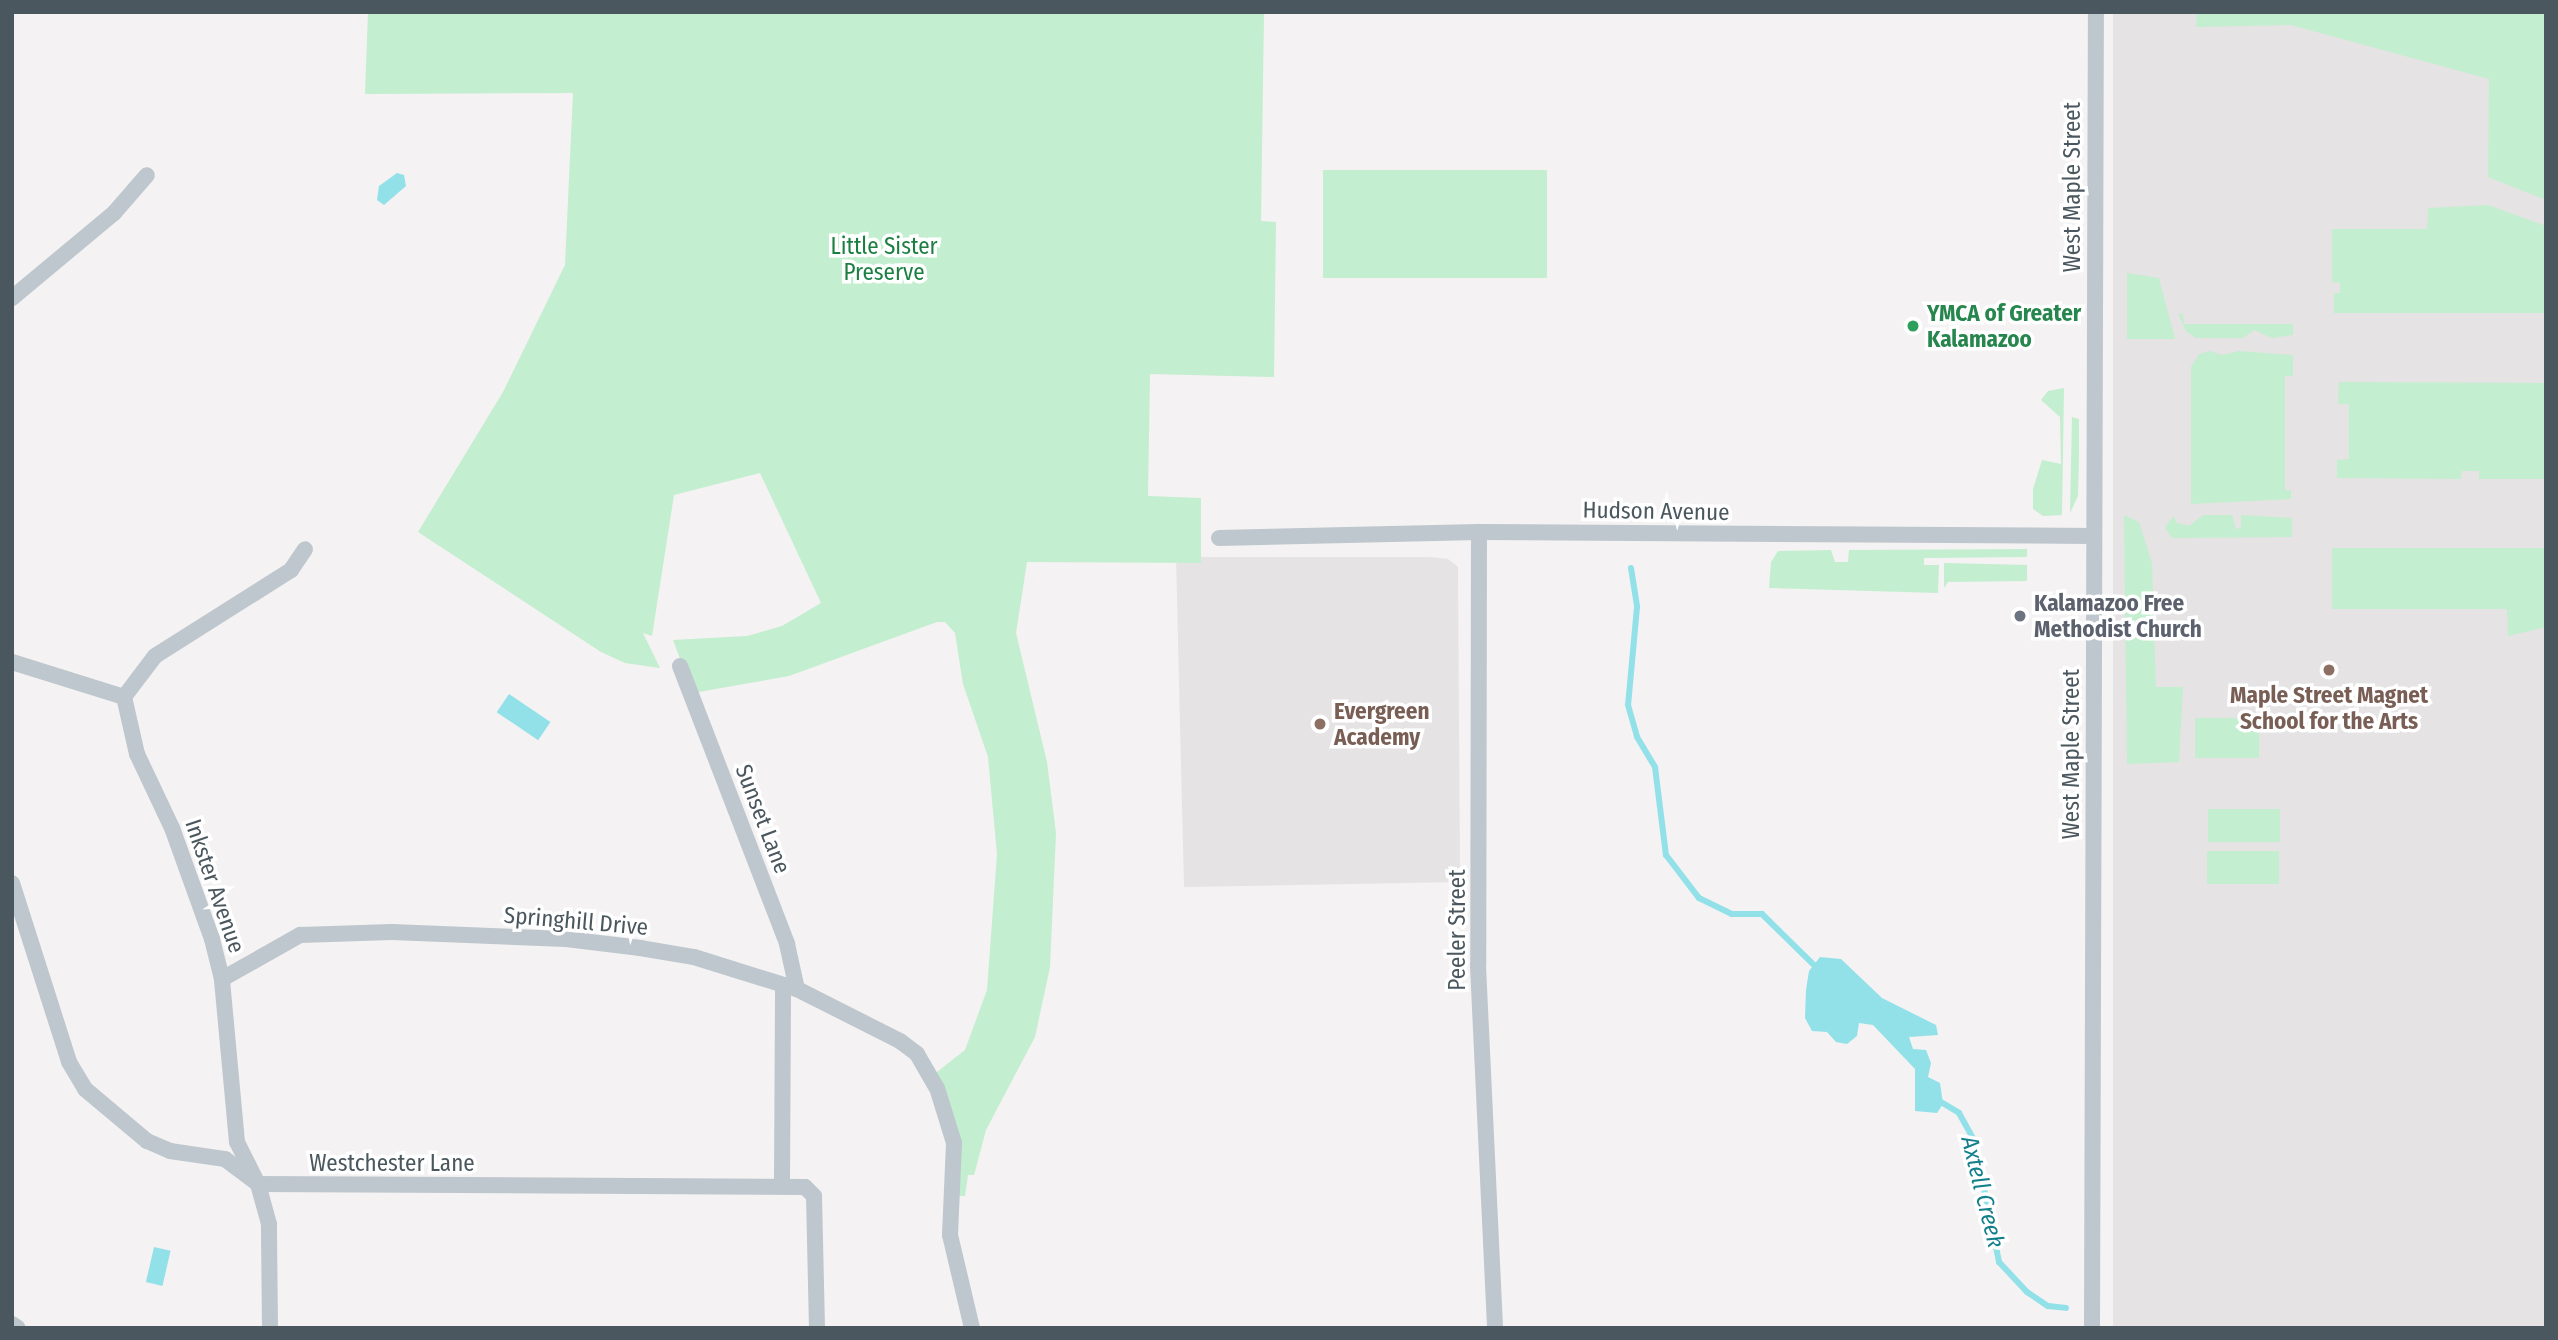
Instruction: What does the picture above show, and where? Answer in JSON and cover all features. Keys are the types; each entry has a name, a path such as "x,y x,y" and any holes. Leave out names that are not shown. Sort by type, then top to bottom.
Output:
{"street":[{"name":"West Maple Street","path":"2092,1328 2096,12"},
{"path":"12,298 114,213 146,175"},
{"name":"Hudson Avenue","path":"1219,538 1479,532 2093,536"},
{"name":"Peeler Street","path":"1479,532 1478,966 1495,1328"},
{"path":"12,663 124,696 155,656 291,570 304,549"},
{"name":"Sunset Lane","path":"680,666 788,944 790,987 782,1184"},
{"name":"Inkster Avenue","path":"124,696 137,754 195,887 222,979 237,1142 258,1184 270,1224 270,1328"},
{"path":"12,883 55,1027 85,1090 147,1141 170,1151 225,1159 258,1184"},
{"name":"Springhill Drive","path":"222,979 300,935 326,931 566,939 694,957 790,987 879,1028 917,1054 948,1115 954,1143 950,1236 972,1328"},
{"name":"Westchester Lane","path":"258,1184 782,1184 804,1187 814,1196 817,1328"},
{"path":"12,1324 18,1328"}],"shaded area":[{"name":"Maple Street Magnet School for the Arts","path":"2113,12 2546,12 2546,1328 2113,1328"},
{"name":"Evergreen Academy","path":"1176,557 1430,557 1448,559 1458,567 1460,882 1184,887"}],"green space":[{"name":"Little Sister Preserve","path":"368,12 1264,12 1261,221 1276,222 1274,377 1150,374 1148,496 1201,498 1201,563 1027,562 1016,633 1047,762 1056,833 1050,967 1035,1037 986,1130 974,1175 968,1175 965,1196 952,1196 956,1143 932,1076 965,1050 987,990 997,854 988,757 963,684 955,633 945,622 937,622 789,676 693,693 673,640 747,636 782,626 821,603 760,473 674,495 652,636 643,633 660,668 625,663 601,652 418,532 503,392 565,265 573,93 365,94"},
{"path":"2197,12 2546,12 2546,200 2488,177 2489,79 2291,25 2196,27"},
{"path":"1323,170 1547,170 1547,278 1323,278"},
{"path":"2488,205 2546,226 2546,313 2334,313 2334,293 2340,293 2340,283 2332,282 2332,229 2427,229 2428,208"},
{"path":"2127,273 2159,278 2175,339 2127,339"},
{"path":"2178,314 2183,314 2184,324 2293,324 2293,335 2272,338 2254,330 2243,338 2196,338 2186,331"},
{"path":"2210,351 2222,355 2239,351 2293,355 2293,376 2285,376 2285,490 2291,490 2291,499 2191,504 2191,367 2199,354"},
{"path":"2339,382 2546,383 2546,479 2479,479 2479,471 2462,471 2461,479 2337,478 2337,460 2349,459 2349,404 2338,404"},
{"path":"2064,388 2062,515 2043,516 2033,509 2033,489 2042,460 2061,464 2060,417 2041,400 2048,391"},
{"path":"2072,417 2079,419 2079,454 2078,496 2070,513"},
{"path":"2124,515 2139,522 2152,563 2156,687 2183,687 2179,762 2127,764"},
{"path":"2203,515 2232,515 2236,529 2241,528 2241,515 2292,518 2292,537 2172,538 2165,528 2173,516 2177,523 2189,526"},
{"path":"2332,548 2546,548 2546,627 2508,636 2507,609 2332,609"},
{"path":"2027,549 2027,557 1924,558 1924,565 1939,565 1938,593 1769,588 1771,562 1778,551 1831,550 1835,562 1848,562 1849,550"},
{"path":"1944,563 2027,565 2027,581 1948,582 1944,588"},
{"path":"2195,718 2259,718 2259,758 2195,758"},
{"path":"2208,809 2280,809 2280,842 2208,842"},
{"path":"2207,851 2279,851 2279,884 2207,884"}],"water":[{"path":"397,173 404,175 406,186 384,205 377,200 379,186"},
{"path":"509,694 550,722 538,740 497,712"},
{"path":"1820,957 1841,959 1882,998 1936,1025 1938,1035 1909,1037 1913,1049 1926,1050 1931,1063 1928,1077 1940,1083 1943,1104 1937,1113 1915,1111 1915,1069 1873,1025 1859,1023 1857,1036 1847,1044 1836,1042 1827,1032 1812,1031 1805,1018 1806,990 1809,971"},
{"path":"154,1247 171,1251 162,1286 146,1282"}],"waterway":[{"name":"Axtell Creek","path":"1631,568 1637,607 1628,705 1637,737 1655,767 1666,855 1699,898 1732,914 1762,914 1818,969"},
{"name":"Axtell Creek","path":"1936,1099 1959,1113 1974,1140 1999,1262 2027,1292 2048,1306 2066,1308"}],"place":[{"name":"YMCA of Greater Kalamazoo","path":"1913,326"},
{"name":"Kalamazoo Free Methodist Church","path":"2020,616"},
{"name":"Maple Street Magnet School for the Arts","path":"2329,670"},
{"name":"Evergreen Academy","path":"1320,724"}]}
